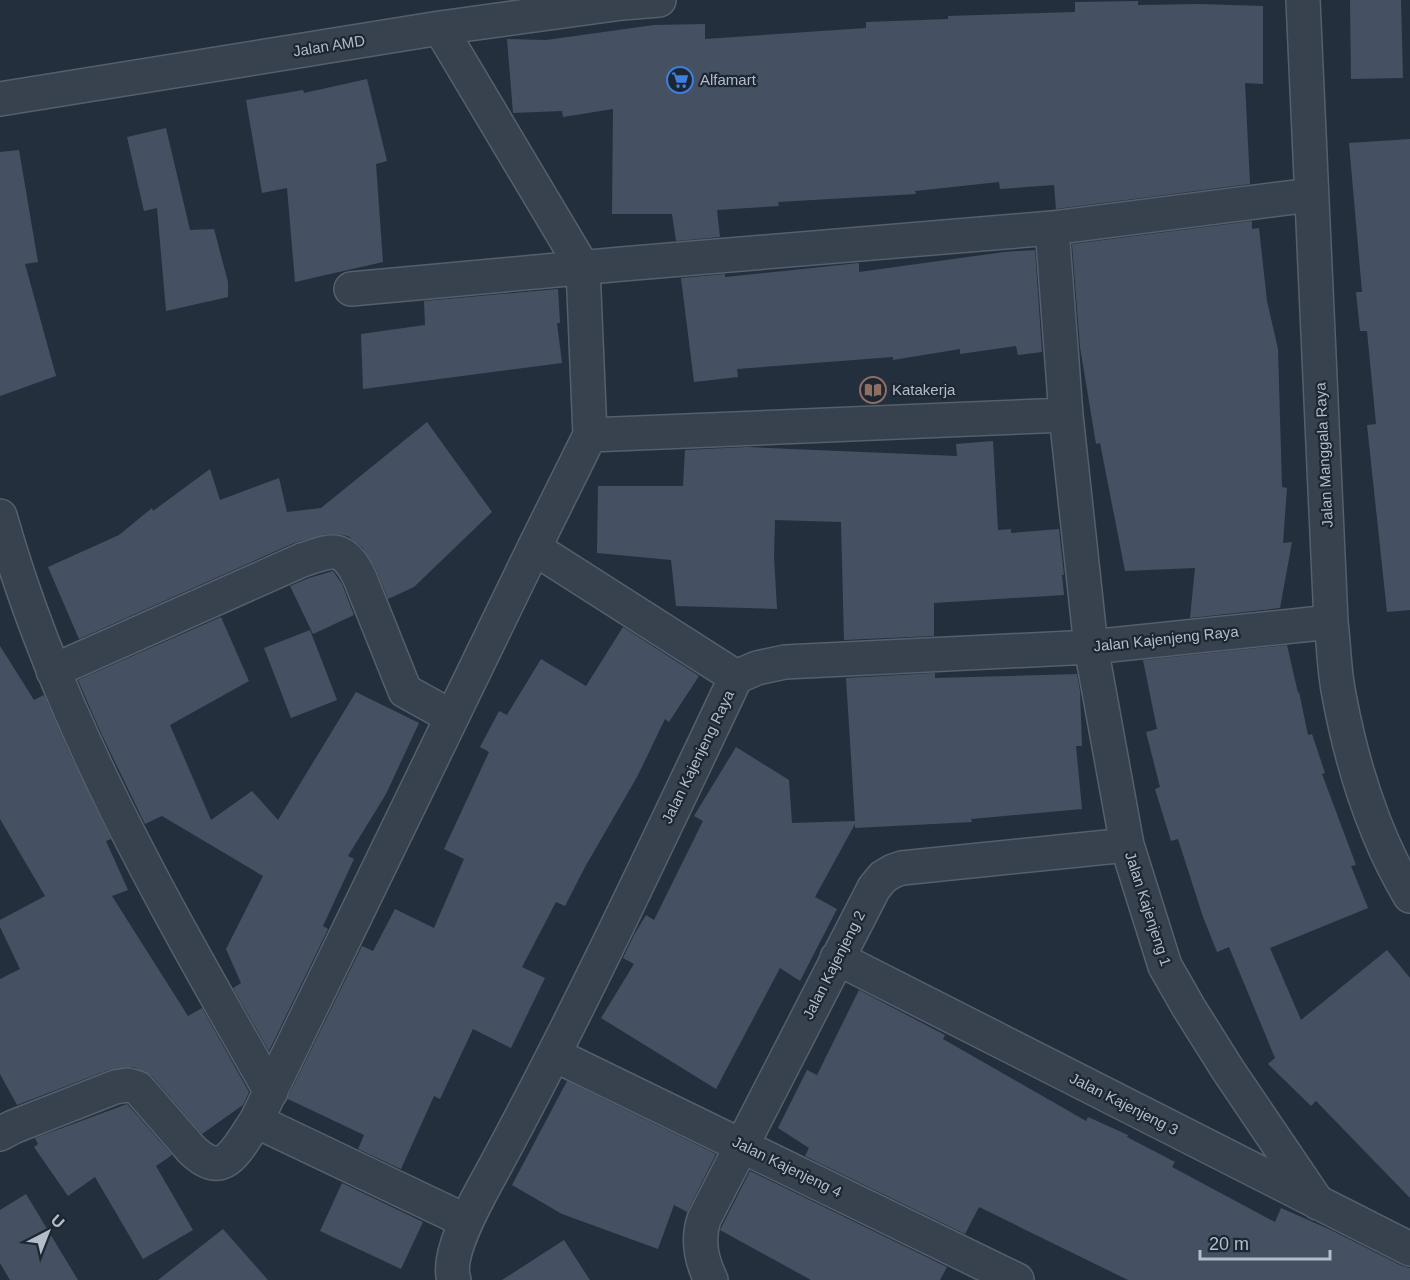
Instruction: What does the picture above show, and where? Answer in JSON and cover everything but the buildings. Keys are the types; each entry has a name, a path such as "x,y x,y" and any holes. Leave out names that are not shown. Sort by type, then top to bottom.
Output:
{"street":[{"name":"Jalan AMD","path":"0,99 440,28 622,1 659,0"},
{"name":"Jalan Manggala Raya","path":"1303,0 1331,622 1338,693 1358,778 1378,834 1395,871 1410,896"},
{"path":"4,1122 115,1087 128,1085 138,1088 200,1157 219,1164 228,1160 256,1121 271,1092 590,435 583,268 440,28"},
{"path":"351,289 1052,228 1311,195"},
{"name":"Jalan Kajenjeng 1","path":"1052,228 1065,415 1091,647 1127,846 1165,966 1228,1070 1318,1203"},
{"path":"590,435 1065,415"},
{"path":"0,516 8,574 124,827 177,928 271,1092"},
{"path":"534,548 736,677"},
{"path":"53,671 302,560 329,552 340,552 350,559 359,576 405,691 452,717"},
{"name":"Jalan Kajenjeng Raya","path":"454,1280 453,1262 466,1221 555,1055 736,677 757,668 785,662 1091,647 1331,622"},
{"name":"Jalan Kajenjeng 2","path":"711,1280 701,1254 699,1236 704,1219 837,958 874,888 883,877 893,871 1127,846"},
{"name":"Jalan Kajenjeng 3","path":"837,958 1410,1249"},
{"name":"Jalan Kajenjeng 4","path":"555,1055 742,1144 1017,1280"},
{"path":"256,1121 466,1221"}],"place":[{"name":"Alfamart","path":"680,80"},
{"name":"Katakerja","path":"873,390"}]}
